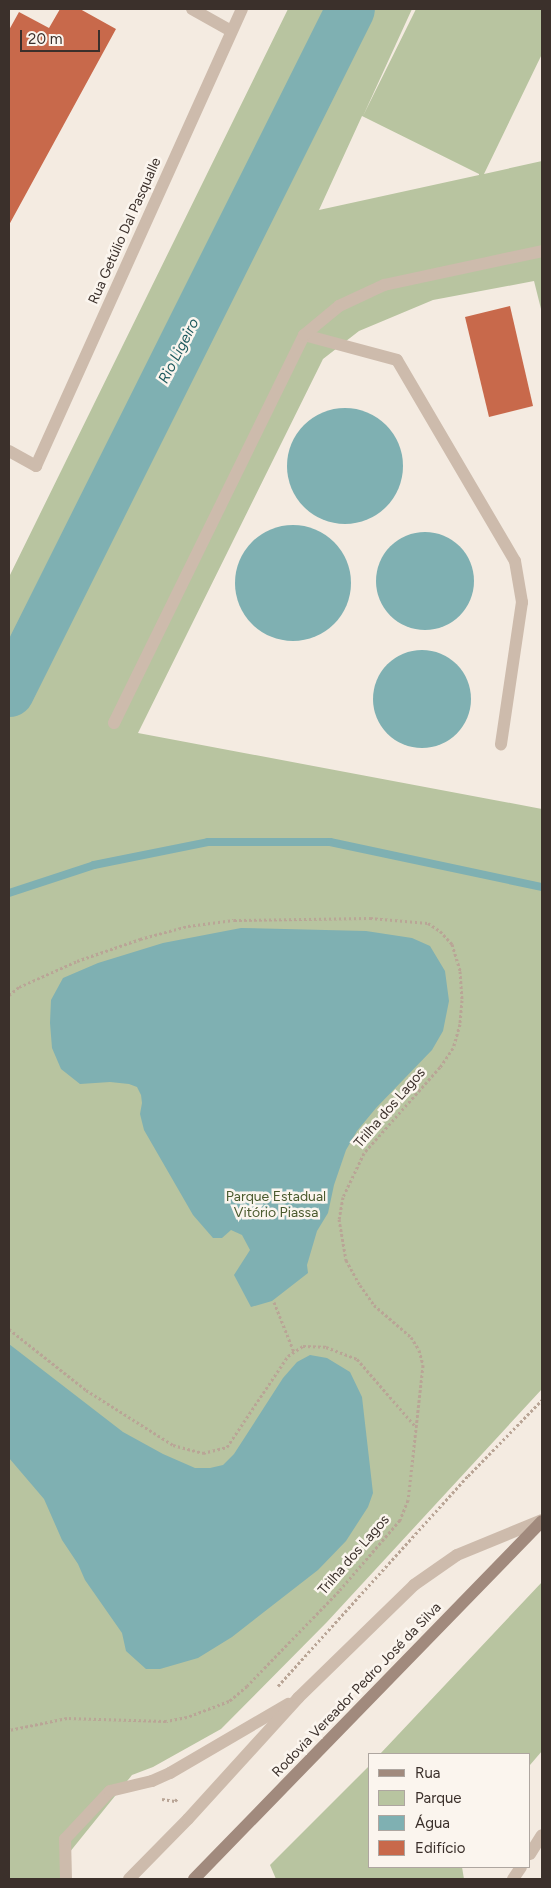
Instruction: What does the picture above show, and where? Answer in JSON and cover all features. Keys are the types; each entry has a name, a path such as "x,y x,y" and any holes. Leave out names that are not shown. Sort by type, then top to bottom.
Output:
{"main road":[{"name":"Rodovia Vereador Pedro José da Silva","path":"194,1879 542,1521"}],"street":[{"path":"192,9 231,31"},
{"name":"Rua Getúlio Dal Pasqualle","path":"9,451 36,466 242,9"},
{"path":"114,723 304,335 339,306 384,285 542,251"},
{"path":"304,335 397,360 515,561 522,602 501,744"},
{"path":"129,1879 188,1819 298,1698 414,1585 457,1555 542,1521"},
{"path":"66,1879 65,1839 110,1791 152,1781 170,1773 298,1698"},
{"path":"531,1852 542,1835"},
{"path":"513,1879 520,1868"}],"path":[{"name":"Trilha dos Lagos","path":"9,995 19,987 77,961 140,939 188,926 234,920 370,918 428,923 452,944 460,971 462,1000 460,1024 453,1048 440,1067 364,1153 343,1197 339,1219 346,1260 374,1304 411,1338 419,1350 423,1365 408,1500 400,1520 339,1590 247,1686 230,1700 187,1717 166,1721 67,1718 9,1730"},
{"path":"274,1302 294,1352"},
{"path":"9,1328 86,1390 173,1445 204,1453 227,1447 264,1389 288,1356 303,1346 326,1347 357,1359 416,1428"},
{"path":"272,1693 468,1476 542,1400"},
{"path":"159,1799 175,1801 182,1794"}],"green space":[{"name":"Parque Estadual Vitório Piassa","path":"288,9 412,9 363,116 416,9 542,9 542,54 484,174 542,161 542,313 534,281 433,300 359,331 323,359 138,733 542,809 542,1389 327,1622 221,1729 153,1767 132,1775 69,1853 71,1879 9,1879 9,577","holes":["362,116 479,175 319,210"]},
{"path":"542,1582 542,1751 531,1764 531,1753 381,1753"},
{"path":"368,1767 368,1868 462,1868 464,1879 276,1879 270,1865"}],"water":[{"path":"345,408 367,413 386,425 398,444 403,466 398,488 386,507 367,519 345,524 323,519 304,507 292,488 287,466 292,444 304,425 323,413"},
{"path":"293,525 315,530 334,542 346,561 351,583 346,605 334,624 315,636 293,641 271,636 252,624 240,605 235,583 240,561 252,542 271,530"},
{"path":"425,532 435,533 452,540 466,554 473,571 473,591 466,608 452,622 435,629 425,630 415,629 398,622 384,608 377,591 376,581 377,571 384,554 398,540 415,533"},
{"path":"422,650 432,651 449,658 463,672 470,689 470,709 463,726 449,740 432,747 422,748 412,747 395,740 381,726 374,709 373,699 374,689 381,672 395,658 412,651"},
{"path":"241,928 366,931 412,938 430,946 445,971 449,1001 443,1031 432,1050 376,1108 357,1131 346,1150 334,1185 328,1213 317,1231 307,1265 308,1273 272,1301 251,1307 234,1275 250,1250 242,1235 231,1230 222,1238 213,1238 193,1215 144,1130 140,1114 141,1095 137,1087 110,1082 80,1084 61,1069 52,1048 50,1023 51,1000 63,978 98,963 163,943"},
{"path":"9,1344 123,1432 163,1454 195,1468 210,1468 223,1465 234,1454 283,1378 297,1362 310,1355 327,1358 350,1372 362,1397 373,1493 368,1507 346,1541 318,1570 232,1637 198,1658 160,1669 146,1669 126,1651 122,1633 85,1580 78,1564 62,1540 44,1499 9,1458"}],"building":[{"path":"60,9 80,9 116,29 9,225 9,30 19,12 49,28"},
{"path":"510,306 533,406 489,417 465,317"}],"waterway":[{"name":"Rio Ligeiro","path":"9,692 350,9"},
{"path":"9,893 94,865 208,842 330,842 542,887"}]}
